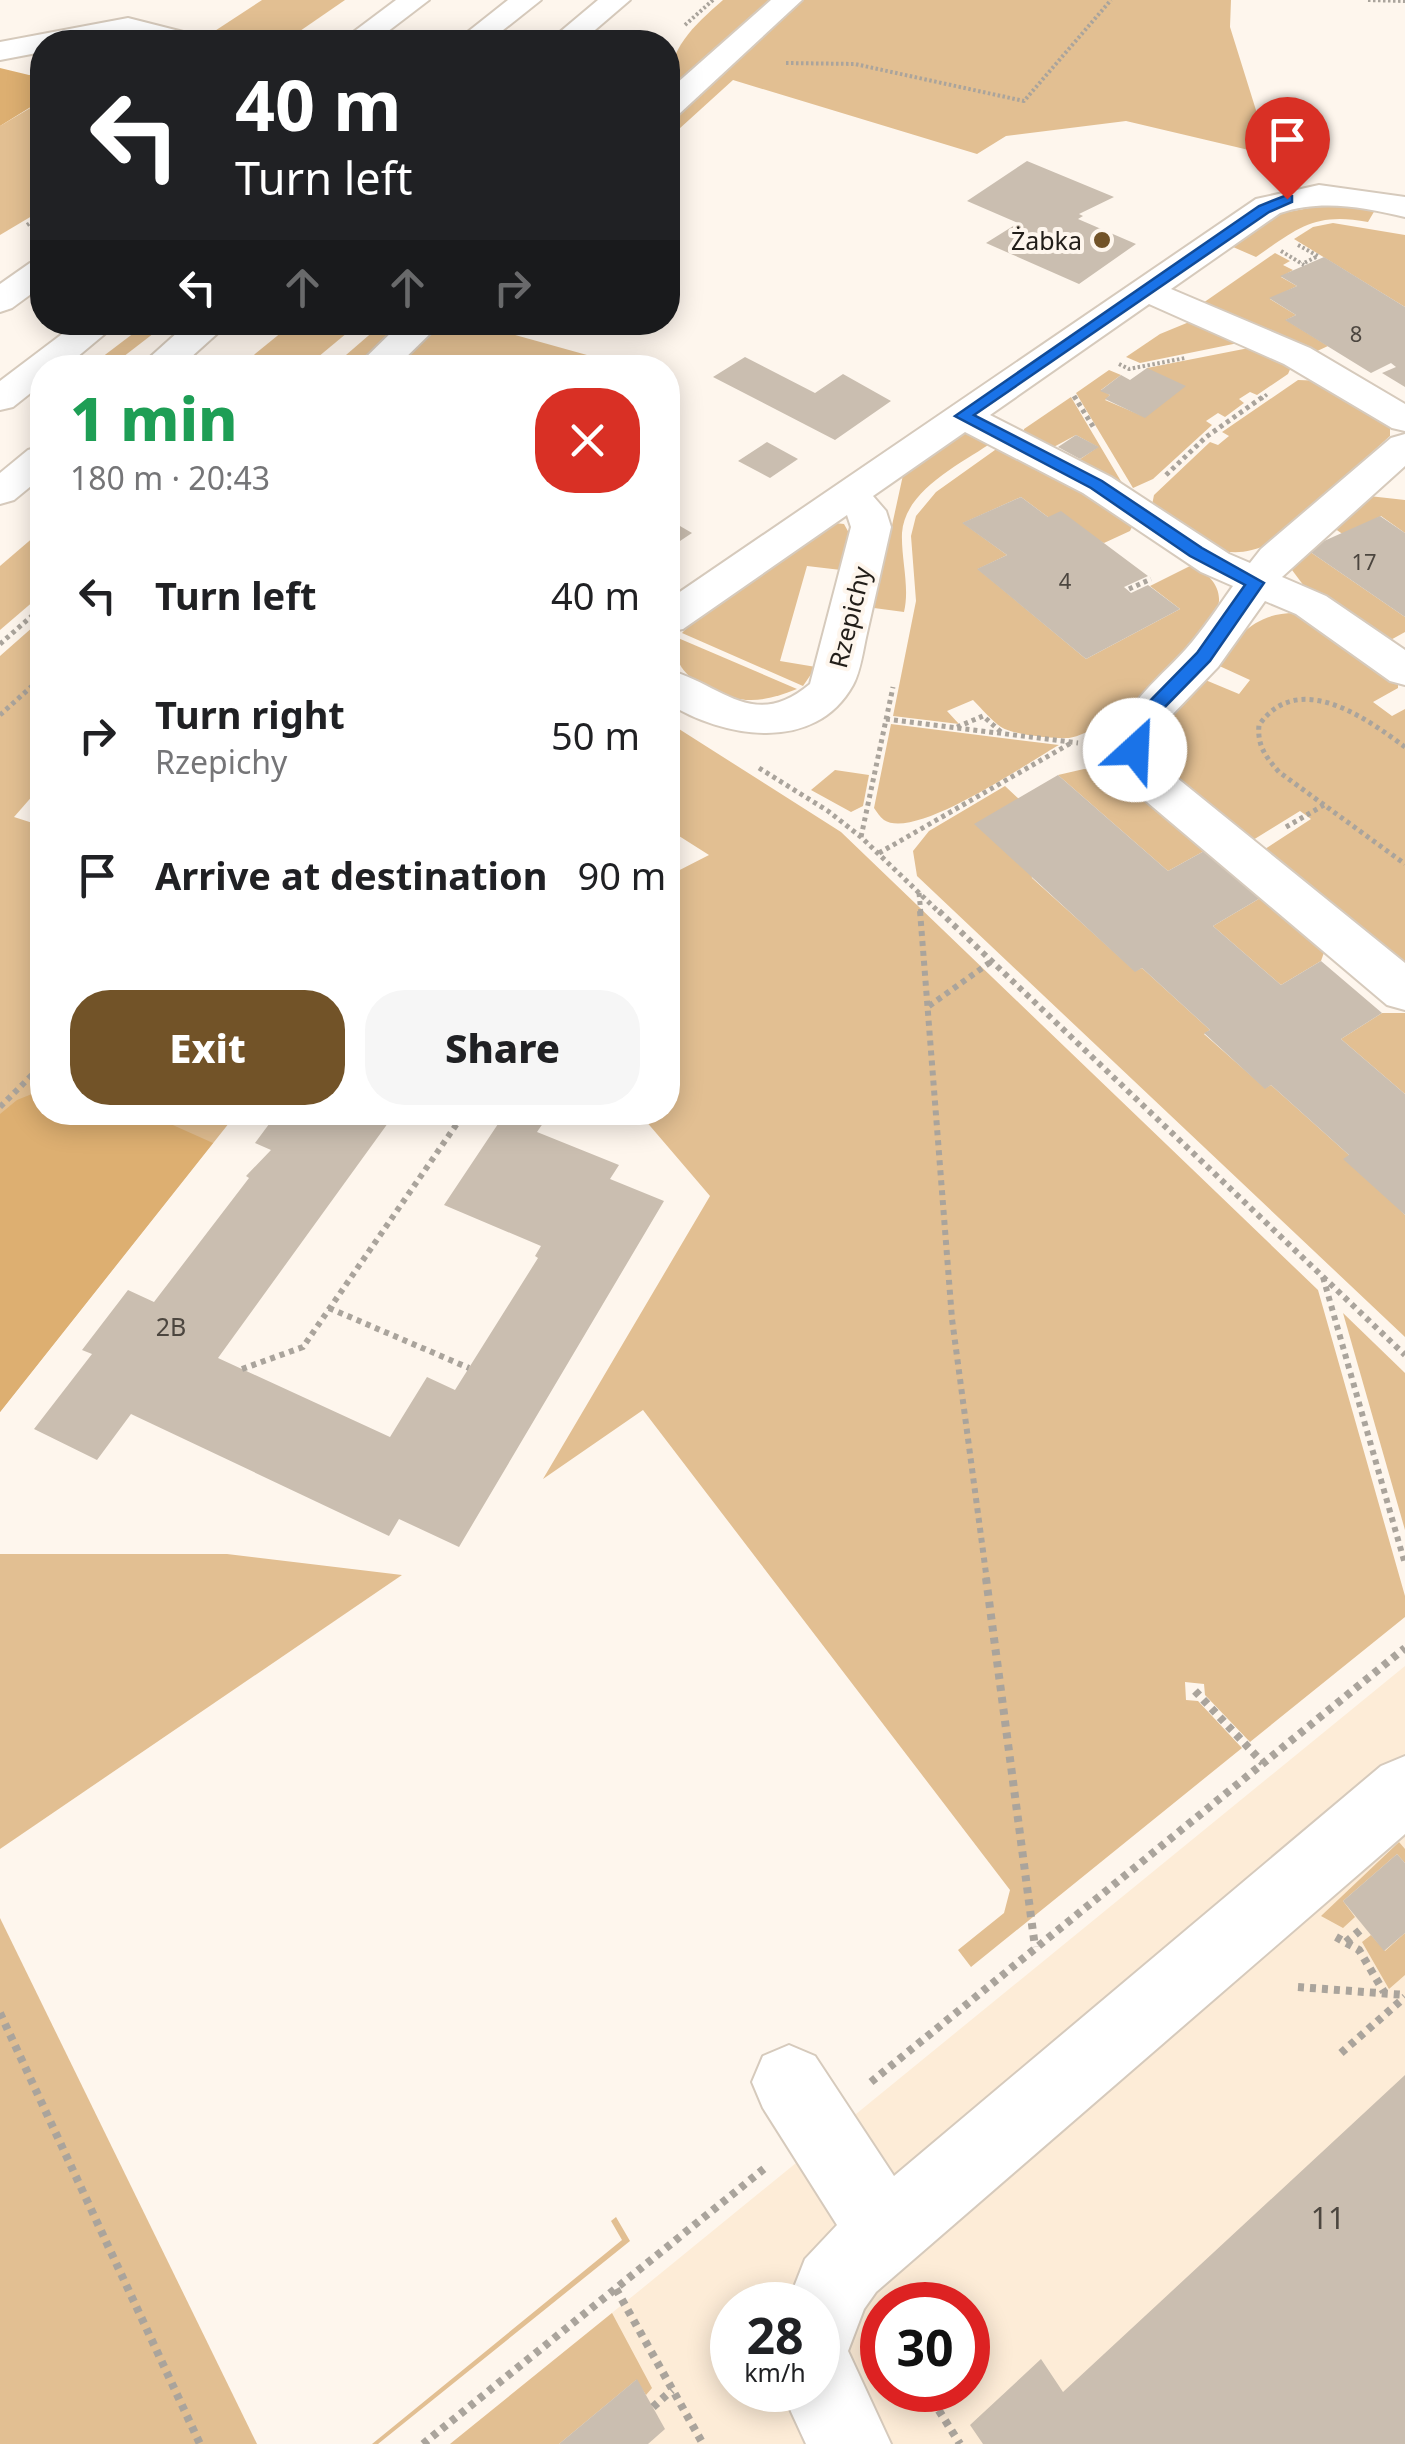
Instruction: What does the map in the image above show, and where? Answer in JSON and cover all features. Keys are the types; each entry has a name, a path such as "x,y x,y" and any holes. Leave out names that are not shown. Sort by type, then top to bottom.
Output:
{"main road":[{"path":"371,30 415,0"},
{"path":"487,30 525,0"},
{"path":"578,30 616,0"},
{"path":"680,96 788,0"},
{"path":"107,30 128,26 143,30"},
{"path":"680,611 1268,206 1309,195 1352,196 1405,207"},
{"path":"0,301 30,279"},
{"path":"1146,290 1312,364 1405,420"},
{"path":"58,355 84,335"},
{"path":"172,355 196,335"},
{"path":"388,355 410,335"},
{"path":"0,399 30,376"},
{"path":"963,416 1055,461 1196,552 1318,610 1405,672"},
{"path":"1405,446 1275,558 1203,657 1149,712 1135,750 1139,768 1150,780 1405,991"},
{"path":"0,492 30,468"},
{"name":"Rzepichy","path":"680,691 707,707 748,719 794,713 824,698 834,681 871,526 866,511 848,495"},
{"path":"837,2282 886,2232 1405,1790"},
{"path":"803,2104 886,2232"},
{"path":"833,2412 850,2444"}],"path":[{"path":"696,82 786,63 855,64 1024,102 1111,0"},
{"path":"1368,0 1405,2"},
{"path":"1288,239 1318,256 1303,264 1290,257"},
{"path":"1132,508 1206,437 1312,364"},
{"path":"0,644 30,618"},
{"path":"862,837 894,681"},
{"path":"0,716 30,688"},
{"path":"1405,747 1361,715 1338,704 1300,700 1271,710 1258,725 1258,747 1279,772 1405,864"},
{"path":"956,728 984,716 1002,734"},
{"path":"886,719 1135,750"},
{"path":"878,853 1072,742"},
{"path":"751,763 862,837 1405,1354"},
{"path":"1306,815 1324,804"},
{"path":"920,893 952,1319 1035,1947"},
{"path":"929,1006 992,962"},
{"path":"0,1107 30,1077"},
{"path":"242,1369 298,1352 457,1125"},
{"path":"1323,1276 1405,1564"},
{"path":"329,1308 469,1368"},
{"path":"423,2444 616,2289 803,2104 1035,1947 1405,1648"},
{"path":"1195,1691 1263,1763"},
{"path":"1345,1942 1364,1927"},
{"path":"1298,1987 1405,1996"},
{"path":"1341,2053 1405,1996"},
{"path":"0,2013 200,2444"},
{"path":"616,2289 703,2444"},
{"path":"653,2407 672,2390"},
{"path":"940,2412 960,2444"}],"shaded area":[{"path":"262,0 345,0 301,30 216,30"},
{"path":"723,0 773,0 680,82 680,47"},
{"path":"802,0 1231,0 1230,27 1270,155 1126,121 1006,136 977,154 733,80 680,128 680,110"},
{"path":"0,68 30,75 30,107 0,126"},
{"path":"30,108 30,217 0,235 0,126"},
{"path":"1331,204 1375,210 1368,222 1334,219 1308,225 1256,257 1233,247 1282,213"},
{"path":"1333,223 1405,235 1405,307 1294,239 1313,227"},
{"path":"1275,253 1290,261 1283,265 1293,270 1281,277 1297,286 1270,299 1296,315 1286,320 1328,346 1313,353 1203,303"},
{"path":"1194,320 1248,341 1140,363 1126,357 1160,334"},
{"path":"131,335 151,335 126,355 105,355"},
{"path":"278,335 345,335 320,355 254,355"},
{"path":"369,335 391,335 368,355 346,355"},
{"path":"429,335 515,335 587,355 406,355"},
{"path":"1259,346 1292,365 1288,374 1257,395 1250,392 1239,399 1244,403 1225,417 1218,413 1206,421 1212,425 1153,479 1133,488 1076,393 1109,370 1121,375 1101,390 1110,395 1105,400 1145,417 1147,368"},
{"path":"1298,380 1325,381 1390,426 1390,436 1271,543 1252,550 1235,552 1207,545 1152,505 1154,495 1210,442 1218,445 1229,436 1222,432"},
{"path":"1071,397 1125,488 1076,462 1098,447 1076,435 1050,449 1024,436 1024,429"},
{"path":"966,432 994,441 938,479 913,503 902,533 904,612 874,608 903,475"},
{"path":"1002,445 1048,468 1133,525 1130,531 1104,543 1048,517 1021,497 963,523 1007,555 978,569 1086,659 1180,609 1150,586 1194,564 1211,580 1219,595 1213,617 1180,660 1132,703 1086,732 1069,738 1007,730 973,700 947,711 959,724 893,716 916,601 911,536 916,516 936,492"},
{"path":"1369,496 1405,500 1405,533 1381,516 1344,535 1331,526"},
{"path":"835,523 844,524 849,533 841,570 807,566 780,661 816,667 803,686 682,633 694,620"},
{"path":"30,540 30,604 0,630 0,566"},
{"path":"1306,549 1405,617 1405,632 1387,642 1304,586 1292,570 1294,561"},
{"path":"1297,613 1398,680 1398,688 1373,702 1392,716 1405,709 1405,973 1265,859 1265,849 1311,819 1300,811 1253,840 1241,839 1154,759 1166,712 1203,679 1239,694 1250,680 1215,664 1241,635 1270,616"},
{"path":"30,630 30,799 14,817 30,822 30,1125 227,1125 0,1412 0,656"},
{"path":"680,639 797,689 763,699 739,699 711,690 680,664"},
{"path":"891,724 1059,745 945,810 899,824 884,820 874,808"},
{"path":"680,730 841,832 1318,1290 1405,1596 1405,1617 1250,1742 1205,1695 1204,1684 1185,1682 1186,1700 1198,1701 1242,1748 971,1967 958,1950 1004,1913 1010,1890 643,1410 543,1479 710,1196 649,1125 680,1125 680,870 709,855 680,837"},
{"path":"1084,769 1103,772 1136,787 1206,850 1168,871 1058,775"},
{"path":"835,770 869,775 863,806 851,812 811,790"},
{"path":"1005,786 1020,800 1032,878 1135,971 1142,968 1210,1030 1204,1034 1265,1088 1271,1085 1349,1155 1405,1215 1405,1337 917,876 913,851 929,831"},
{"path":"1262,897 1327,944 1321,961 1281,985 1213,926"},
{"path":"1382,1013 1405,1013 1405,1094 1341,1039"},
{"path":"30,1095 30,1125 173,1125 213,1143 0,1412 0,1114"},
{"path":"1343,1313 1405,1373 1405,1530"},
{"path":"0,1554 227,1554 402,1575 0,1849"},
{"path":"1405,1666 1405,2444 450,2444 639,2291"},
{"path":"1399,1842 1405,1849 1405,1863 1397,1854 1343,1901 1355,1917 1343,1928 1321,1916"},
{"path":"0,1918 257,2444 0,2444"},
{"path":"1405,1933 1405,1975 1389,1989 1362,1942 1371,1935 1385,1951"},
{"path":"616,2217 630,2241 378,2444 372,2444 622,2240 611,2221"},
{"path":"612,2313 652,2388 646,2395 636,2380 559,2444 450,2444"}],"building":[{"path":"1027,161 1114,197 1079,214 1083,216 1078,219 1136,244 1079,284 986,243 1018,223 967,201"},
{"path":"1324,257 1405,307 1405,387 1382,373 1396,367 1391,363 1371,373 1285,320 1296,315 1269,298 1297,286 1280,276"},
{"path":"745,357 815,393 843,374 891,401 835,440 713,377"},
{"path":"1147,368 1186,386 1145,418 1105,399 1110,395 1100,391 1121,375 1130,380"},
{"path":"1076,435 1099,447 1080,459 1058,447"},
{"path":"767,442 798,459 770,478 738,461"},
{"path":"1021,497 1048,517 1061,511 1148,576 1124,587 1131,593 1148,585 1180,609 1086,659 977,569 1007,555 962,523"},
{"path":"1380,516 1405,533 1405,617 1306,549"},
{"path":"680,526 692,533 680,541"},
{"path":"1058,775 1168,871 1206,850 1262,897 1213,926 1281,985 1321,961 1382,1013 1341,1039 1405,1094 1405,1215 1343,1159 1349,1155 1271,1085 1265,1089 1204,1033 1210,1030 1142,968 1135,972 974,824"},
{"path":"268,1125 387,1125 218,1358 390,1437 427,1377 455,1390 538,1258 535,1256 541,1246 444,1205 497,1125 542,1125 537,1132 619,1165 610,1179 664,1201 459,1547 399,1519 389,1536 131,1414 97,1460 34,1429 92,1354 82,1350 128,1290 154,1302 249,1178 246,1176 271,1150 255,1143"},
{"path":"1397,1854 1405,1863 1405,1933 1384,1951 1343,1901"},
{"path":"1405,2075 1405,2444 983,2444 970,2425 984,2412 990,2412 990,2406 1041,2359 1063,2392"},
{"path":"637,2379 665,2429 648,2444 559,2444"}],"place":[{"name":"Żabka","path":"1102,240"}],"route":[{"path":"1135,750 1149,712 1203,657 1256,583 1196,552 1096,484 963,416 1268,206 1287,199"}]}
